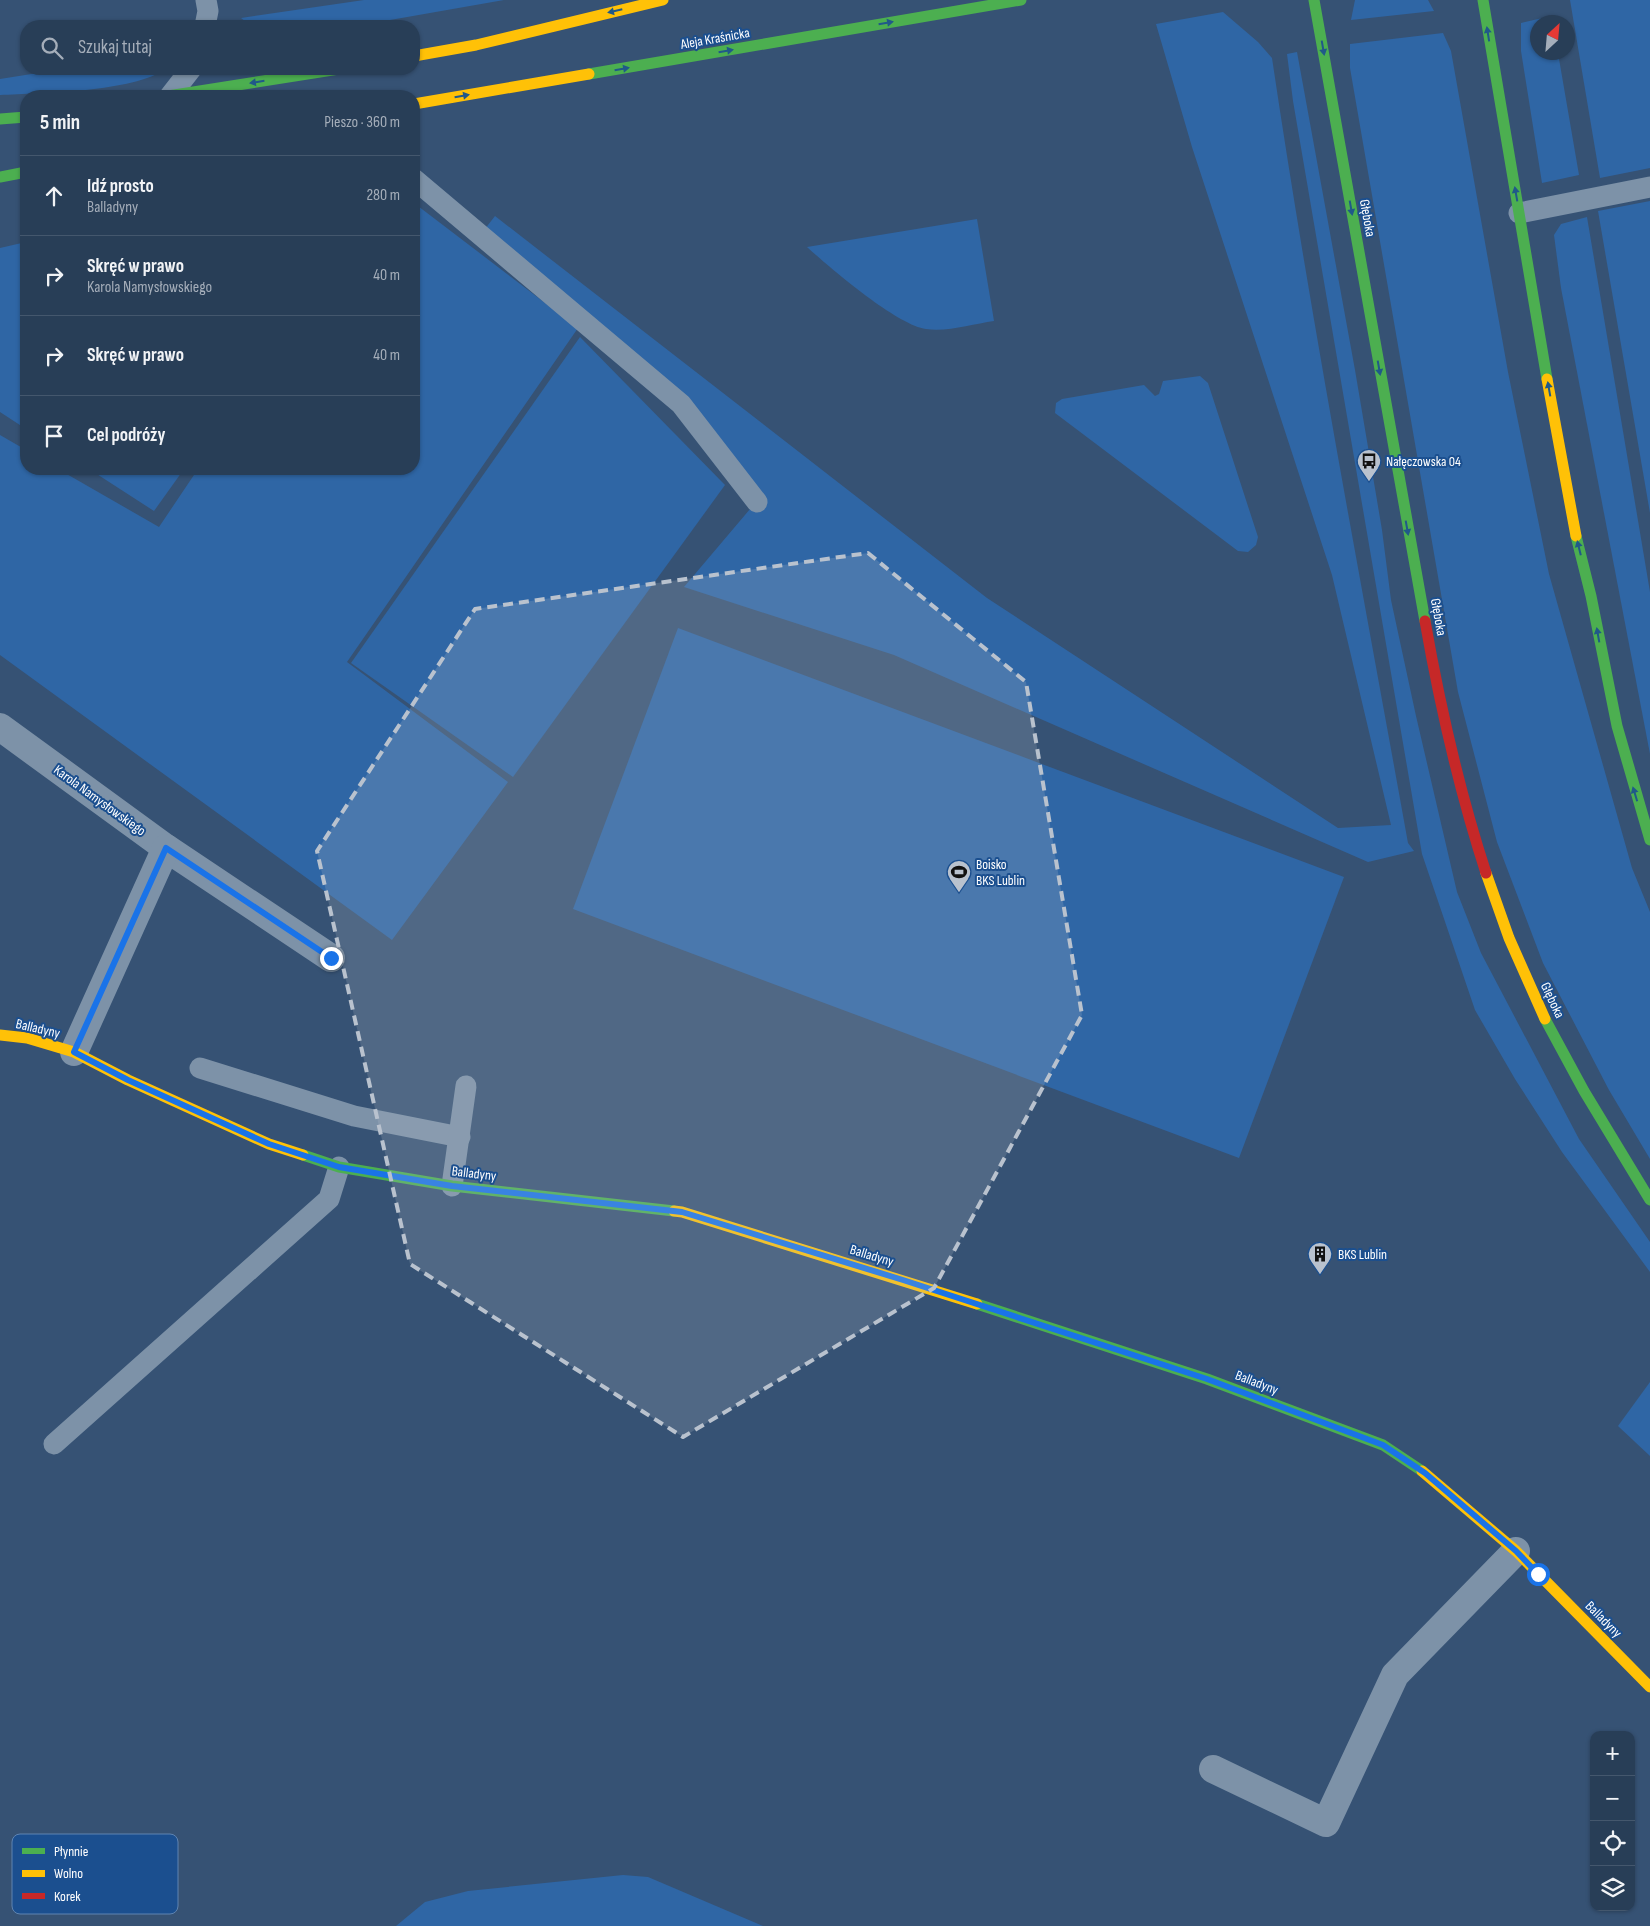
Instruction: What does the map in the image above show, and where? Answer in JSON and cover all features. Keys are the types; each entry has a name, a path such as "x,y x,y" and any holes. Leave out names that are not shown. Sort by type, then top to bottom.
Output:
{"street":[{"path":"420,55 476,45 663,0"},
{"name":"Aleja Kraśnicka","path":"420,103 1021,0"},
{"name":"Głęboka","path":"1314,0 1432,665 1471,824 1494,899 1547,1024 1579,1084 1650,1200"},
{"path":"1478,2 1485,14 1529,280 1575,532 1591,596 1617,726 1650,840"},
{"path":"208,90 307,75"},
{"path":"0,120 20,118"},
{"path":"0,177 20,173"},
{"name":"Karola Namysłowskiego","path":"0,727 166,848 331,958"},
{"path":"74,1052 166,848"},
{"name":"Balladyny","path":"0,1035 27,1038 74,1052 128,1080 269,1144 339,1167 452,1186 682,1212 903,1280 1207,1379 1383,1445 1425,1473 1516,1551 1650,1687"},
{"path":"1212,1769 1326,1823 1394,1675 1516,1551"}],"lane":[{"path":"206,12 216,20"},
{"path":"174,90 186,75"},
{"path":"420,184 681,404 757,502"},
{"path":"1519,212 1650,187"},
{"path":"200,1068 354,1116 460,1137"},
{"path":"452,1186 466,1086"},
{"path":"54,1444 329,1199 339,1167"}],"highlighted area":[{"path":"868,553 1026,682 1082,1015 934,1288 683,1437 410,1264 317,851 475,609"}],"shaded area":[{"path":"364,0 504,0 390,20 244,20 241,18"},
{"path":"1355,0 1428,0 1434,11 1351,20"},
{"path":"1570,0 1650,0 1650,168 1600,178 1575,30 1575,15 1573,15"},
{"path":"1223,12 1258,42 1272,58 1303,255 1337,451 1408,843 1414,851 1368,862 894,655 684,587 756,502 681,404 481,234 495,216 987,598 1338,828 1391,825 1332,575 1192,147 1156,24"},
{"path":"1530,21 1530,60 1559,60 1579,175 1542,183 1521,51 1521,23"},
{"path":"1443,33 1451,51 1508,372 1549,574 1632,868 1650,912 1650,1159 1609,1090 1543,963 1497,842 1458,692 1350,68 1350,44"},
{"path":"1297,52 1355,370 1382,530 1391,600 1457,892 1481,953 1579,1139 1650,1242 1650,1272 1562,1152 1515,1079 1475,1010 1422,854 1293,101 1287,54"},
{"path":"25,75 154,75 110,87 86,90 20,90 20,94 0,95 0,79"},
{"path":"1650,201 1650,513 1598,211"},
{"path":"420,208 578,328 347,662 508,782 392,940 0,655 0,435 20,447 20,475 68,475 159,527 194,475 420,475"},
{"path":"1587,217 1650,592 1650,754 1561,288 1554,235 1561,224"},
{"path":"977,219 994,321 960,327 926,329 898,317 864,294 807,247"},
{"path":"20,243 20,425 0,412 0,248"},
{"path":"580,337 725,485 513,777 351,663"},
{"path":"1200,376 1208,383 1258,537 1256,545 1248,552 1238,551 1055,413 1056,403 1062,399 1144,385 1155,396 1159,394 1163,381"},
{"path":"98,475 180,475 154,511"},
{"name":"Boisko BKS Lublin","path":"678,628 1344,877 1239,1158 573,909"},
{"path":"1650,1382 1650,1456 1618,1426"},
{"path":"623,1875 648,1877 763,1926 396,1926 425,1902 468,1891"}],"traffic: fast":[{"path":"589,74 1021,0"},
{"path":"1314,0 1425,621"},
{"path":"1483,0 1547,379"},
{"path":"206,90 301,75"},
{"path":"0,119 20,117"},
{"path":"0,177 20,173"},
{"path":"1576,536 1591,596 1617,726 1650,840"},
{"path":"1545,1019 1584,1091 1650,1200"},
{"path":"303,1155 339,1167 452,1186 674,1211"},
{"path":"977,1304 1207,1379 1383,1445 1422,1471"}],"traffic: slow":[{"path":"420,55 476,45 663,0"},
{"path":"420,103 589,74"},
{"path":"1547,379 1576,536"},
{"path":"1486,873 1509,938 1545,1019"},
{"path":"0,1035 27,1038 74,1052 128,1080 269,1144 303,1155"},
{"path":"674,1211 977,1304"},
{"path":"1422,1471 1516,1551 1650,1687"}],"traffic: jam":[{"path":"1425,621 1451,748 1467,811 1486,873"}],"place":[{"name":"Nałęczowska 04","path":"1369,482"},
{"name":"Boisko BKS Lublin","path":"959,893"},
{"name":"BKS Lublin","path":"1320,1275"}],"route":[{"path":"331,958 166,848 74,1052 128,1080 269,1144 339,1167 452,1186 682,1212 903,1280 1207,1379 1383,1445 1425,1473 1516,1551 1538,1574"}]}
